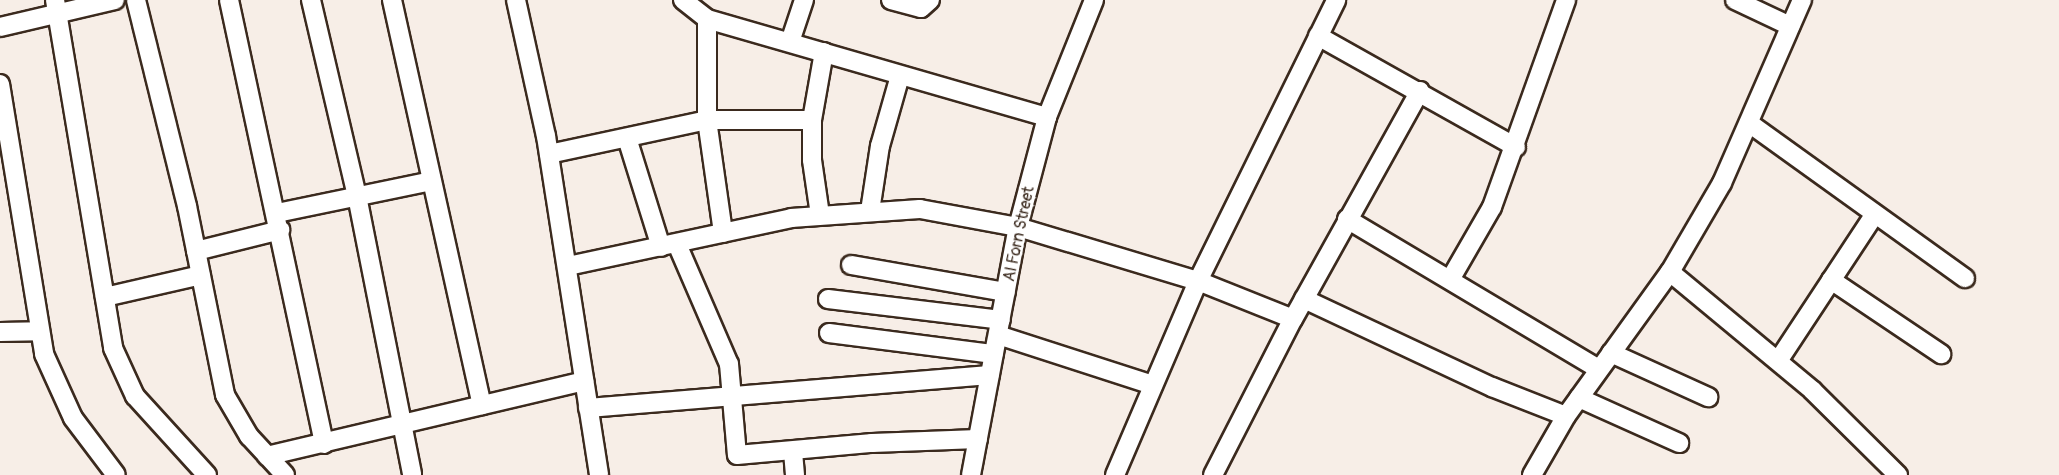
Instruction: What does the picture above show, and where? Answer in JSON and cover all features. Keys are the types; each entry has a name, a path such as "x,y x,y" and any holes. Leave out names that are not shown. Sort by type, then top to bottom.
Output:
{"street":[{"path":"0,27 57,7 114,0"},
{"path":"136,0 196,251 225,395 238,422 285,475"},
{"path":"229,0 324,444"},
{"path":"311,0 357,196 412,475"},
{"path":"392,0 482,405"},
{"path":"516,0 549,154 568,266 598,475"},
{"path":"682,0 707,19 1047,117"},
{"path":"790,42 804,0"},
{"path":"891,0 921,8 930,0"},
{"name":"Al Forn Street","path":"971,475 1018,227 1047,117 1094,0"},
{"path":"1451,278 1485,223 1516,147 1566,0"},
{"path":"1735,0 1790,26"},
{"path":"1532,475 1566,417 1670,272 1722,183 1802,0"},
{"path":"1115,475 1198,281 1318,36 1330,2"},
{"path":"57,7 113,348 135,396 207,475"},
{"path":"707,19 707,120 723,233"},
{"path":"1318,36 1420,91 1516,147"},
{"path":"820,215 812,160 812,120 825,52"},
{"path":"870,211 880,146 900,76"},
{"path":"0,84 39,331 61,398 86,438 116,475"},
{"path":"1213,475 1293,319 1420,91"},
{"path":"549,154 707,120 812,120"},
{"path":"1749,123 1965,278"},
{"path":"627,138 669,246 725,351 737,455 793,452 872,443 978,439"},
{"path":"196,251 357,196 432,181"},
{"path":"568,266 820,215 870,211 943,212 1018,227 1198,281 1293,319"},
{"path":"1778,361 1875,214"},
{"path":"1347,219 1451,278 1599,369"},
{"path":"851,265 1006,292"},
{"path":"1670,272 1778,361 1898,475"},
{"path":"105,297 201,275"},
{"path":"1831,280 1941,354"},
{"path":"828,298 999,327 1153,385"},
{"path":"1304,299 1492,387 1566,417"},
{"path":"0,332 39,331"},
{"path":"829,333 994,354"},
{"path":"1611,353 1708,397"},
{"path":"588,408 990,375"},
{"path":"267,456 584,381"},
{"path":"1579,398 1679,443"},
{"path":"793,452 795,475"}]}
